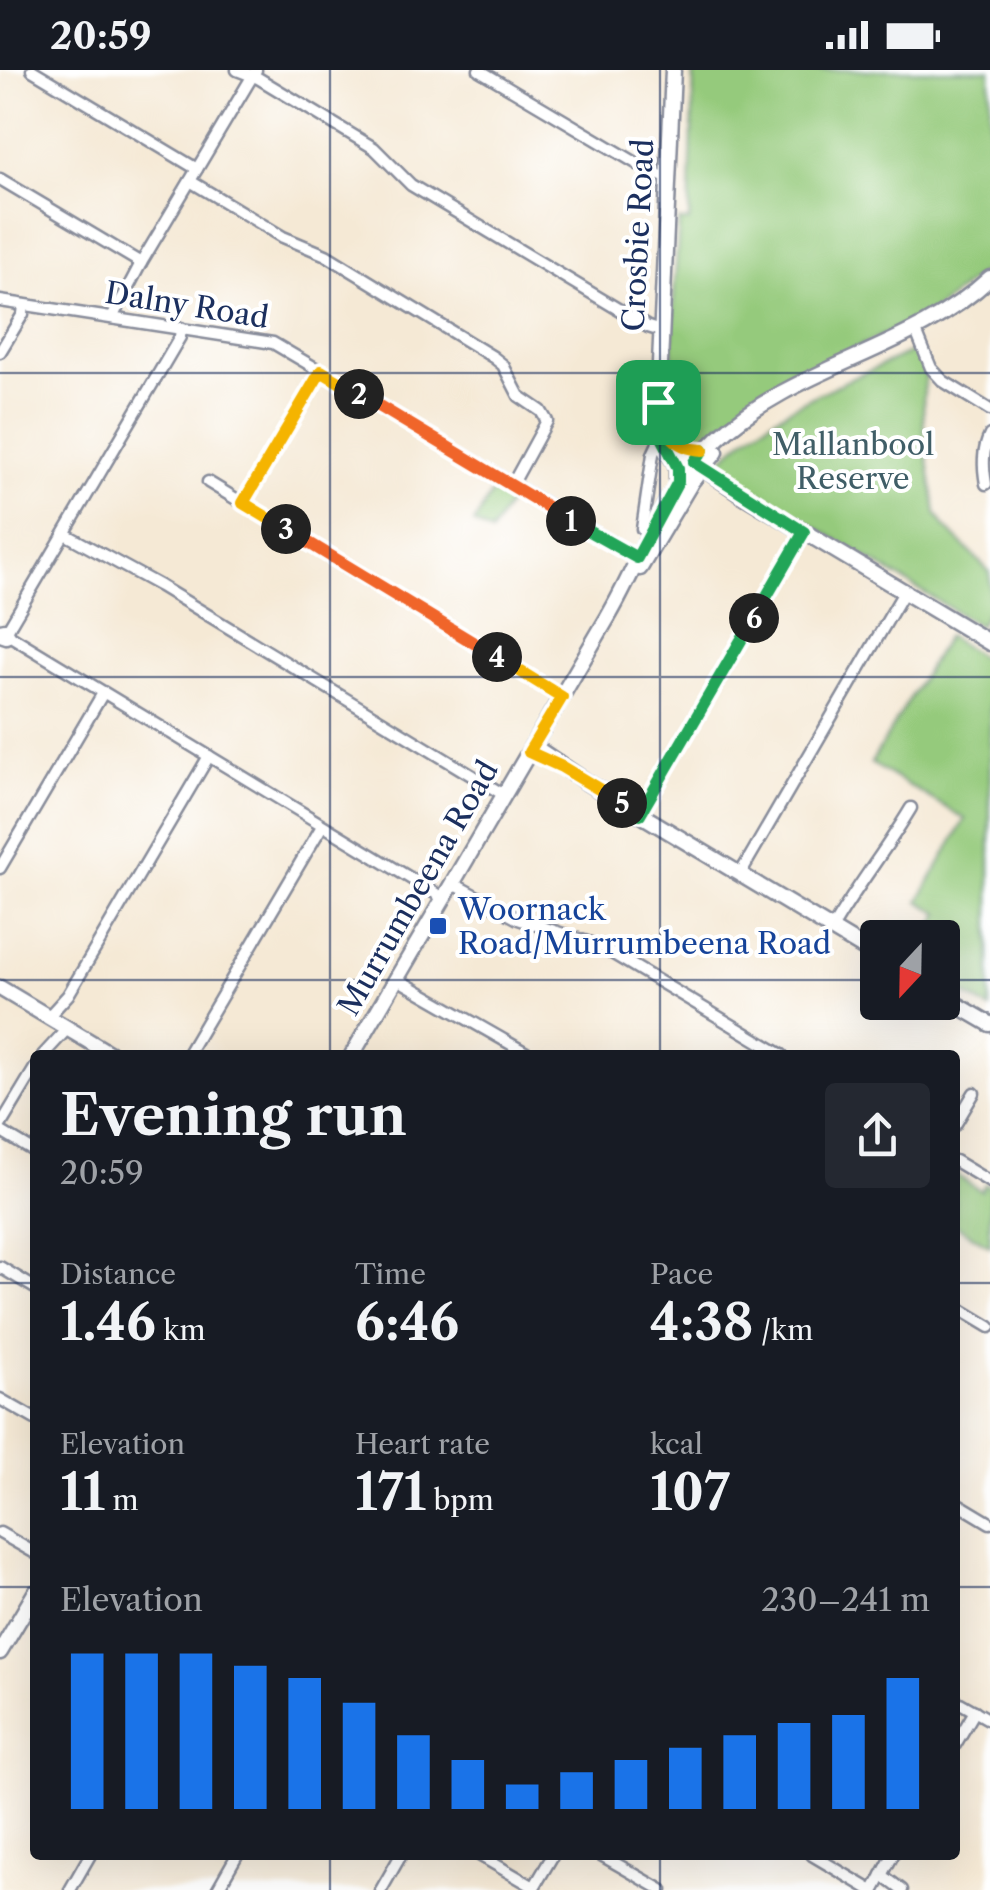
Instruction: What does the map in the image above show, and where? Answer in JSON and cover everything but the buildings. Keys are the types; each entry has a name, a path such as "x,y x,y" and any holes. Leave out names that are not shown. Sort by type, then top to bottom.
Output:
{"street":[{"path":"32,70 197,169"},
{"path":"238,70 254,74 374,148 411,184 648,327 661,331"},
{"name":"Crosbie Road","path":"673,70 658,402 664,437 678,468 678,482"},
{"path":"484,71 653,173 668,178"},
{"path":"112,318 254,74"},
{"path":"0,178 141,263"},
{"path":"190,181 284,237 326,256 499,361 519,396 548,420 512,486"},
{"name":"Murrumbeena Road","path":"917,334 990,278"},
{"name":"Murrumbeena Road","path":"355,1050 622,594 678,482 743,416 769,399 947,322 990,290"},
{"name":"Dalny Road","path":"0,302 273,343 639,562"},
{"path":"0,352 23,314 24,305"},
{"path":"181,328 180,337 3,634 443,898"},
{"path":"917,334 932,368 943,381 990,410"},
{"path":"243,503 321,371"},
{"path":"986,484 983,465 990,435"},
{"path":"642,530 653,454 664,437 740,494 904,592 987,636"},
{"name":"Murrumbeena Road","path":"639,562 698,463"},
{"path":"208,482 562,697"},
{"path":"640,814 804,532"},
{"path":"64,534 160,586 504,795"},
{"path":"740,874 904,592"},
{"path":"0,868 103,693"},
{"path":"531,749 860,946"},
{"path":"45,1050 68,995 209,756"},
{"path":"832,929 910,808"},
{"path":"189,1050 322,826"},
{"path":"454,881 518,919 600,946 774,1050"},
{"path":"398,976 522,1050"},
{"path":"0,988 104,1050"},
{"path":"960,1006 990,1024"},
{"path":"30,1077 0,1128 30,1149"},
{"path":"960,1117 974,1093"},
{"path":"960,1164 990,1182"},
{"path":"0,1267 30,1285"},
{"path":"960,1309 990,1327"},
{"path":"0,1399 30,1416"},
{"path":"960,1505 990,1523"},
{"path":"0,1533 30,1550"},
{"path":"0,1652 30,1601"},
{"path":"960,1703 990,1720"},
{"path":"960,1736 974,1712"},
{"path":"70,1890 87,1860"},
{"path":"217,1890 234,1860"},
{"path":"381,1890 398,1860"},
{"path":"487,1860 533,1888 550,1860"},
{"path":"610,1860 661,1890"},
{"path":"823,1860 894,1890"},
{"path":"876,1885 890,1860"},
{"path":"876,1885 902,1890"}],"green space":[{"path":"694,70 990,70 990,266 932,312 768,390 700,441 689,437 680,414 673,361 679,221 689,221"},
{"name":"Mallanbool Reserve","path":"916,350 927,370 924,424 936,513 990,572 990,607 979,626 718,468 718,463 739,443 786,411"},
{"path":"493,491 510,501 491,533 474,523"},
{"path":"947,636 990,662 990,1009 960,991 960,920 936,920 940,914 919,901 965,819 871,763"},
{"path":"960,1178 981,1191 985,1184 990,1187 990,1246 960,1228"}],"place":[{"name":"Woornack Road/Murrumbeena Road","path":"438,926"}],"route":[{"path":"321,371 637,558 678,482 678,468 659,432 658,402 668,435 686,448 705,450 694,462 804,532 640,814 529,752 562,697 243,503 321,371"}]}
